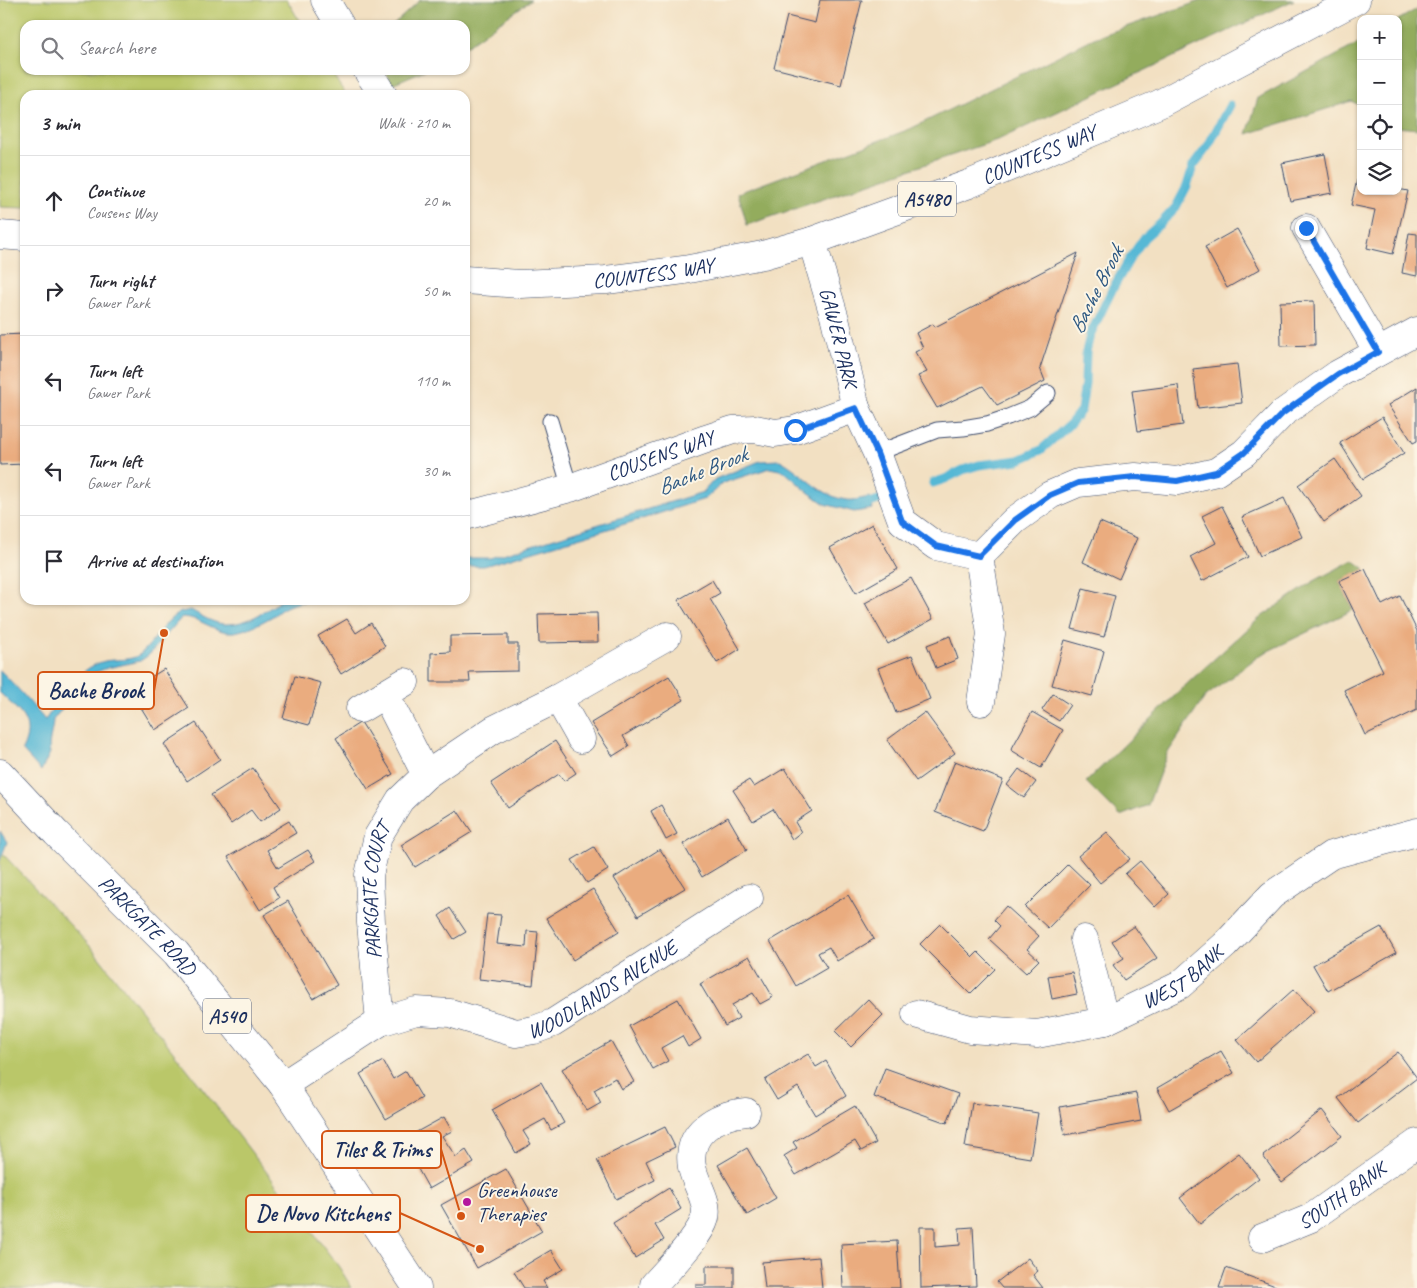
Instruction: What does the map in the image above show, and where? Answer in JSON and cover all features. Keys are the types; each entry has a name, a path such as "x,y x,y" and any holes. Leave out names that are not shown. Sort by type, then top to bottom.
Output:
{"street":[{"name":"COUNTESS WAY","path":"470,280 520,284 606,280 692,269 763,255 812,241 969,184 1159,104 1356,0"},
{"path":"370,75 380,90"},
{"path":"1306,228 1378,352"},
{"path":"0,236 20,237"},
{"name":"GAWER PARK","path":"812,241 835,319 856,408 877,453 902,521 936,546 979,556"},
{"path":"981,702 991,634 979,556 1015,520 1050,495 1078,483 1135,477 1177,481 1216,472 1244,453 1283,413 1338,374 1417,331"},
{"name":"COUSENS WAY","path":"470,515 570,488 706,438 733,430 755,429 775,433 795,430 856,408"},
{"name":"PARKGATE COURT","path":"380,1022 371,923 369,875 378,836 400,800 426,775 493,730 558,698 667,636"},
{"path":"360,709 395,688 426,775"},
{"path":"558,698 581,739"},
{"name":"PARKGATE ROAD","path":"0,774 176,953 283,1086 417,1288"},
{"name":"WEST BANK","path":"916,1014 970,1029 1037,1034 1105,1021 1180,985 1225,945 1272,895 1331,855 1417,832"},
{"name":"WOODLANDS AVENUE","path":"283,1086 380,1022 416,1011 450,1014 516,1033 534,1030 552,1023 749,898"},
{"path":"1084,940 1105,1021"},
{"path":"654,1288 654,1285 697,1235 705,1218 704,1199 692,1167 692,1149 698,1136 708,1124 719,1118 732,1113 746,1112"},
{"name":"SOUTH BANK","path":"1262,1238 1311,1218 1417,1143"}],"lane":[{"path":"877,453 937,430 987,424 1008,417 1030,408 1048,393"},
{"path":"550,421 570,488"}],"green space":[{"path":"0,0 287,0 299,20 20,20 20,75 333,75 343,90 20,90 20,208 0,207"},
{"path":"420,0 531,0 470,43 470,20 398,20"},
{"path":"1203,0 1294,0 1000,139 747,225 738,193 910,129 1094,38"},
{"path":"1417,9 1417,129 1402,127 1402,18"},
{"path":"1357,44 1357,104 1352,101 1247,134 1258,98"},
{"path":"388,75 413,75 392,84"},
{"path":"1353,560 1365,569 1339,581 1353,610 1260,655 1205,697 1167,754 1148,805 1120,816 1086,782 1191,680 1261,617 1314,581"},
{"path":"0,851 90,946 207,1094 339,1267 352,1288 0,1288"}],"water":[{"path":"780,460 820,489 838,498 856,500 870,497 873,509 854,512 825,504 784,471 770,468 723,483 705,499 484,566 470,566 470,558 490,558 703,492 715,479 760,461"},
{"path":"274,605 290,605 259,624 234,632 227,632 182,617 149,655 140,661 107,668 89,675 53,720 49,745 50,753 41,771 22,750 26,740 26,724 19,712 0,693 0,670 45,720 77,677 86,670 105,661 127,659 139,655 168,621 179,613 191,610 215,622 232,624 247,620"},
{"path":"0,831 7,842 0,861"}],"building":[{"path":"820,0 862,0 841,85 774,68 787,16 815,23"},
{"path":"1325,154 1332,193 1290,201 1282,163"},
{"path":"1357,180 1357,195 1402,195 1402,190 1408,191 1393,254 1367,248 1375,210 1351,205"},
{"path":"1237,229 1260,269 1227,288 1205,247"},
{"path":"1409,233 1417,234 1417,276 1402,273"},
{"path":"1078,253 1040,368 1045,381 997,405 983,386 937,408 918,376 927,372 915,352 923,348 916,333 933,324 935,327"},
{"path":"1314,301 1315,345 1281,346 1280,302"},
{"path":"20,334 20,464 0,465 0,335"},
{"path":"1237,364 1242,403 1198,408 1193,369"},
{"path":"1178,385 1183,425 1138,431 1132,391"},
{"path":"1417,387 1417,441 1413,443 1388,405"},
{"path":"1382,417 1404,453 1363,479 1340,443"},
{"path":"1335,459 1361,496 1324,522 1298,485"},
{"path":"1284,498 1302,537 1260,556 1242,517"},
{"path":"1222,506 1248,557 1202,581 1190,557 1216,543 1202,516"},
{"path":"1100,522 1137,538 1119,579 1083,562"},
{"path":"872,524 898,569 856,593 830,548"},
{"path":"1365,569 1382,605 1400,596 1417,631 1417,710 1365,735 1344,690 1383,671 1339,581"},
{"path":"911,578 933,619 888,644 865,603"},
{"path":"712,580 720,593 710,599 740,649 717,663 678,600"},
{"path":"1083,588 1115,596 1104,637 1072,629"},
{"path":"597,613 598,642 539,643 538,614"},
{"path":"347,619 356,633 371,623 385,646 341,674 318,636"},
{"path":"508,635 508,644 518,644 518,671 469,672 470,682 431,682 431,653 450,652 450,636"},
{"path":"950,636 958,659 936,668 927,645"},
{"path":"1065,640 1104,651 1092,696 1052,685"},
{"path":"912,655 930,699 896,713 878,668"},
{"path":"164,669 189,708 155,730 130,690"},
{"path":"295,676 321,683 309,725 283,718"},
{"path":"669,676 684,700 623,736 629,746 613,756 591,723"},
{"path":"1053,694 1070,705 1059,721 1042,710"},
{"path":"925,712 955,753 916,781 887,740"},
{"path":"1032,712 1063,730 1041,768 1011,750"},
{"path":"361,722 393,774 368,789 336,738"},
{"path":"196,723 220,759 187,781 164,744"},
{"path":"555,741 576,773 564,781 559,774 508,808 491,783"},
{"path":"955,761 1003,780 983,831 935,812"},
{"path":"253,768 281,808 260,822 251,810 231,824 211,795"},
{"path":"785,768 812,811 795,822 801,832 792,839 773,809 753,821 733,790 749,780 754,787"},
{"path":"1019,769 1036,782 1024,798 1007,785"},
{"path":"661,805 677,834 666,840 651,811"},
{"path":"457,810 472,832 415,867 401,845"},
{"path":"728,817 747,850 702,877 683,844"},
{"path":"289,821 296,833 267,850 278,868 308,850 315,861 273,887 279,898 260,910 228,857"},
{"path":"1107,832 1130,859 1100,883 1078,856"},
{"path":"594,847 608,870 587,883 572,860"},
{"path":"660,849 685,888 638,916 614,878"},
{"path":"1140,861 1169,894 1155,907 1125,874"},
{"path":"1068,864 1090,885 1048,928 1025,907"},
{"path":"593,889 619,931 573,960 546,918"},
{"path":"848,895 874,939 837,961 829,947 818,953 827,968 796,986 770,941"},
{"path":"288,901 337,985 313,999 264,915"},
{"path":"1006,906 1039,936 1027,949 1039,960 1026,973 989,939 1000,926 994,920"},
{"path":"450,908 466,932 454,939 439,916"},
{"path":"487,914 501,915 497,944 526,947 527,931 538,932 533,985 479,979"},
{"path":"940,924 973,957 978,952 995,969 970,994 920,944"},
{"path":"1134,926 1157,958 1124,980 1113,965 1124,958 1112,941"},
{"path":"1381,927 1396,953 1328,991 1313,965"},
{"path":"749,956 773,997 760,1004 753,993 732,1005 739,1018 725,1026 700,984"},
{"path":"1072,972 1077,994 1052,999 1048,976"},
{"path":"1294,989 1314,1011 1256,1062 1237,1040"},
{"path":"678,999 701,1039 688,1047 682,1036 661,1048 668,1061 653,1069 629,1026"},
{"path":"868,999 883,1015 851,1047 835,1031"},
{"path":"611,1041 634,1082 621,1089 615,1078 594,1090 601,1103 587,1111 562,1069"},
{"path":"1221,1051 1234,1073 1169,1110 1157,1088"},
{"path":"1398,1052 1417,1078 1358,1123 1338,1098"},
{"path":"808,1054 816,1067 826,1061 846,1096 815,1115 798,1087 777,1100 765,1080"},
{"path":"383,1061 393,1079 406,1071 422,1098 386,1119 360,1074"},
{"path":"885,1068 958,1094 947,1123 874,1097"},
{"path":"541,1082 564,1123 551,1130 545,1119 523,1131 531,1144 516,1153 492,1110"},
{"path":"1136,1093 1141,1121 1065,1135 1060,1107"},
{"path":"972,1103 1038,1113 1030,1158 965,1147"},
{"path":"855,1106 876,1143 861,1151 855,1141 796,1175 784,1156 797,1148 793,1142"},
{"path":"1322,1110 1342,1136 1282,1182 1263,1156"},
{"path":"444,1117 452,1131 442,1136 456,1157 466,1150 474,1163 429,1189 402,1140"},
{"path":"665,1127 675,1147 646,1161 655,1180 616,1199 597,1160"},
{"path":"747,1148 776,1198 747,1215 718,1165"},
{"path":"1239,1153 1259,1178 1200,1224 1180,1198"},
{"path":"506,1169 542,1231 477,1268 441,1205"},
{"path":"669,1188 681,1209 655,1225 664,1240 635,1258 613,1223"},
{"path":"920,1227 935,1227 935,1247 960,1245 959,1228 973,1227 976,1286 921,1288"},
{"path":"897,1241 900,1288 843,1288 841,1244"},
{"path":"551,1250 563,1269 543,1281 547,1288 524,1288 514,1272"},
{"path":"819,1257 822,1288 765,1288 762,1262"},
{"path":"1028,1258 1038,1271 1033,1275 1043,1288 1002,1288 997,1282"},
{"path":"706,1266 734,1266 734,1288 696,1288 696,1285 706,1285"},
{"path":"1226,1268 1281,1288 1219,1288"}],"waterway":[{"name":"Bache Brook","path":"933,483 979,465 1019,460 1041,450 1071,423 1081,410 1085,383 1086,352 1090,335 1112,290 1144,238 1176,207 1187,186 1193,166 1208,146 1230,105"},
{"name":"Bache Brook","path":"860,504 867,504 887,497"}],"place":[{"name":"Bache Brook","path":"164,633"},
{"name":"Greenhouse Therapies","path":"467,1202"},
{"name":"Tiles & Trims","path":"461,1216"},
{"name":"De Novo Kitchens","path":"480,1249"}],"route":[{"path":"795,430 856,408 877,453 902,521 936,546 979,556 1015,520 1050,495 1078,483 1135,477 1177,481 1216,472 1244,453 1283,413 1338,374 1378,352 1306,228"}]}
